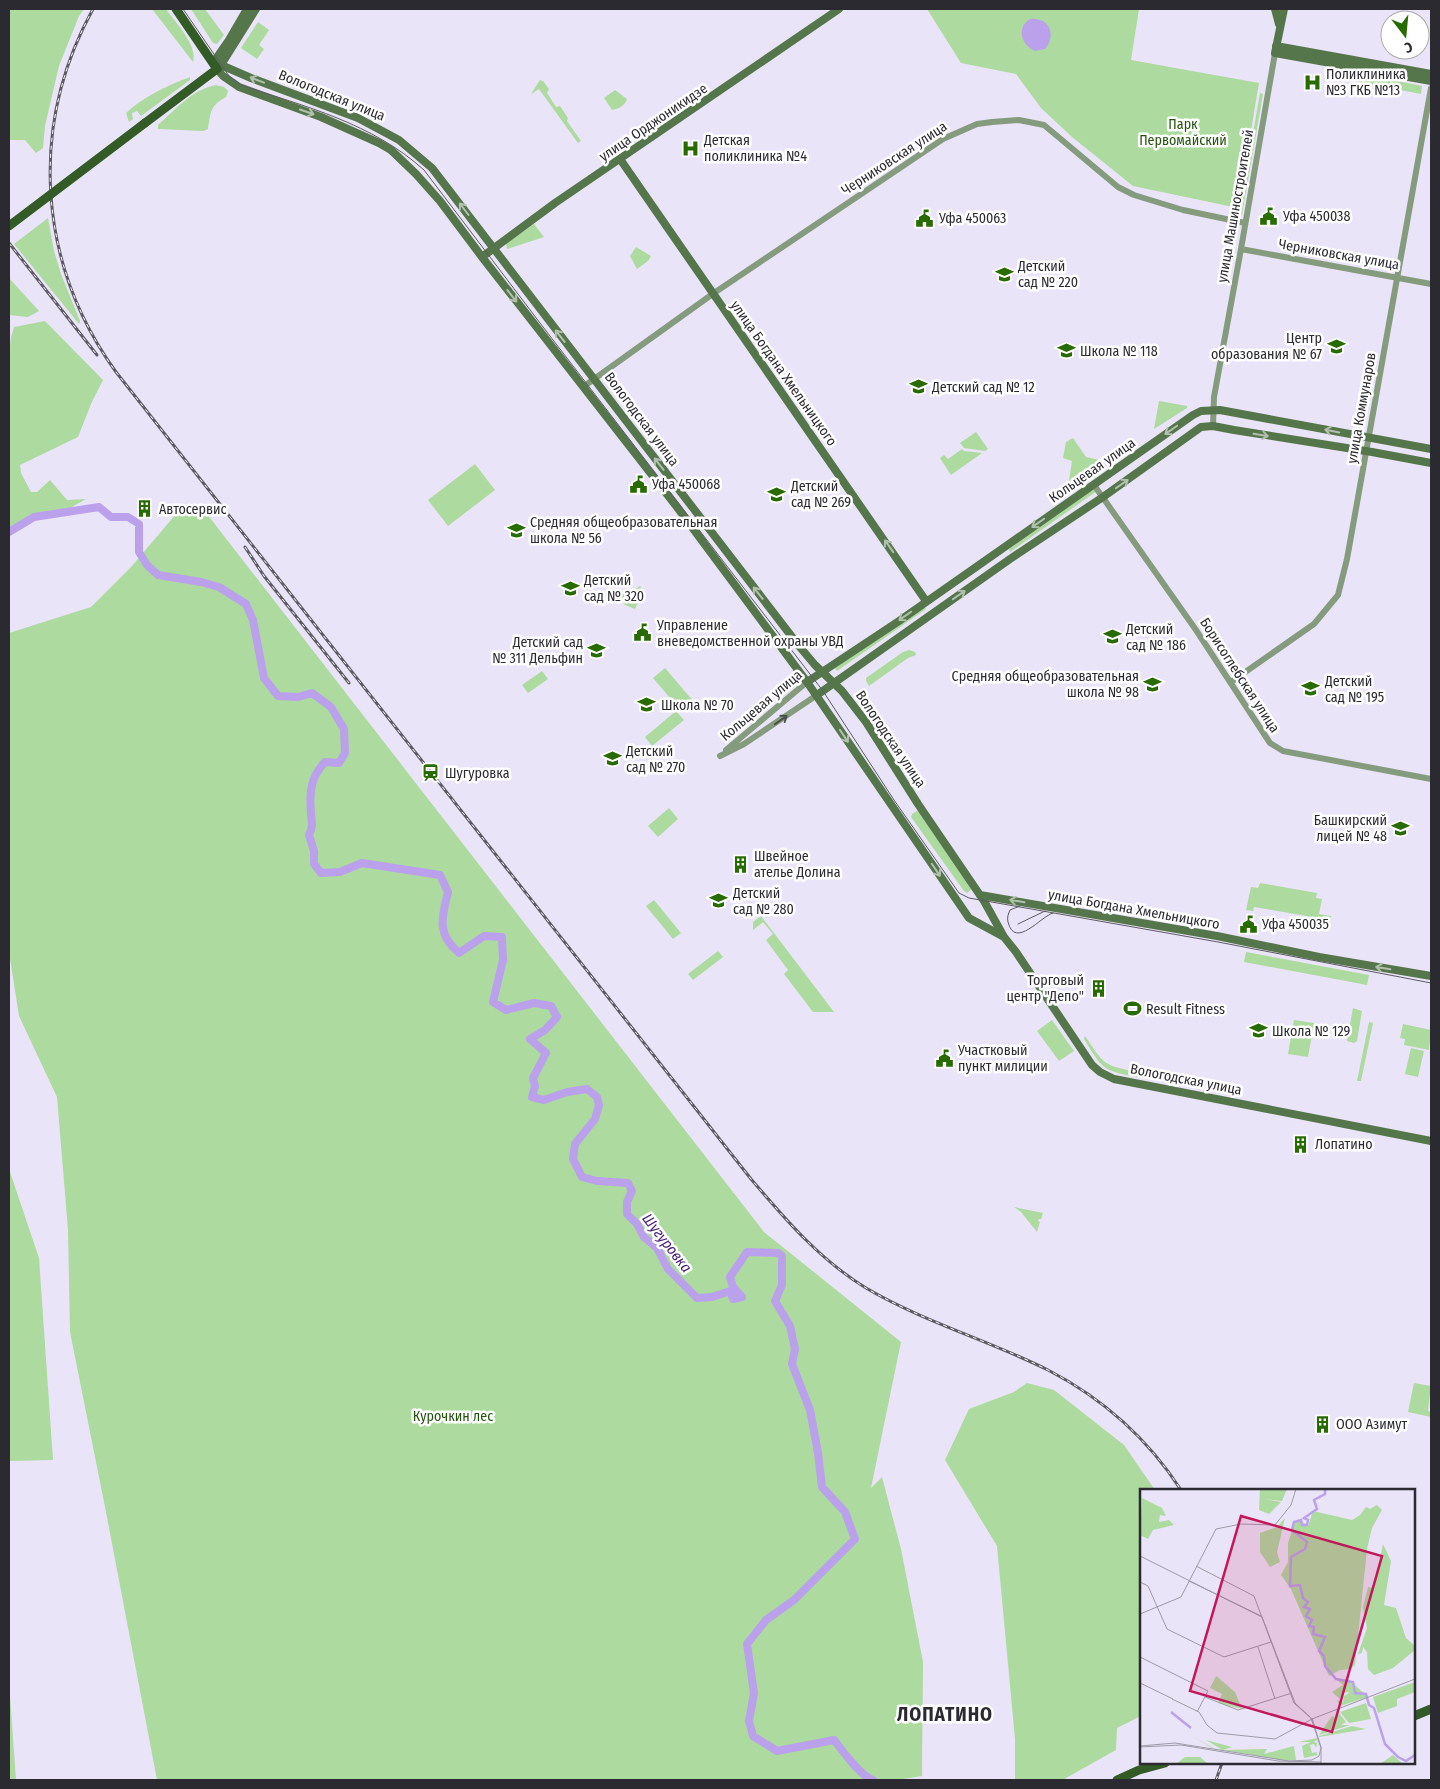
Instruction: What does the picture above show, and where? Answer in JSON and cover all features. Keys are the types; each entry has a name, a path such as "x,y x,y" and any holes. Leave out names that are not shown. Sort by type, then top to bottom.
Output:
{"main road":[{"name":"Вологодская улица","path":"176,9 223,76 239,87 357,132 391,150 416,174 440,201 623,438 807,682 969,918 1004,937"},
{"path":"217,65 247,9"},
{"path":"9,226 197,84 217,65 256,9"},
{"name":"улица Орджоникидзе","path":"482,257 620,159 840,9"},
{"path":"1275,9 1280,27"},
{"name":"улица Машиностроителей","path":"1276,49 1284,9"},
{"path":"1276,49 1431,74"},
{"path":"1276,49 1431,81"},
{"name":"Вологодская улица","path":"217,65 358,118 399,140 432,168 776,617 866,722 918,804 980,895 1004,937 1092,1065 1100,1072 1114,1079 1431,1141"},
{"name":"улица Богдана Хмельницкого","path":"620,159 926,601"},
{"name":"Кольцевая улица","path":"807,682 1201,411 1214,409 1431,449"},
{"path":"1213,426 1431,463"},
{"name":"Кольцевая улица","path":"817,696 1201,427 1213,426"},
{"name":"улица Богдана Хмельницкого","path":"980,895 1218,936 1319,957 1431,976"},
{"path":"1415,1716 1431,1709"},
{"path":"1117,1780 1140,1770 1162,1764"}],"street":[{"name":"улица Машиностроителей","path":"1213,426 1214,397 1276,49"},
{"name":"улица Коммунаров","path":"1231,682 1314,624 1338,595 1347,559 1431,88"},
{"name":"Черниковская улица","path":"583,387 714,293 943,139 977,124 1019,120 1044,125 1118,187 1134,195 1183,210 1245,223"},
{"name":"Черниковская улица","path":"1241,249 1431,284"},
{"name":"Борисоглебская улица","path":"1094,485 1231,682 1270,743 1283,751 1431,780"},
{"name":"Кольцевая улица","path":"807,682 720,756 744,744 817,696"}],"green space":[{"path":"9,9 84,9 79,16 59,66 45,126 43,148 36,153 25,140 9,140"},
{"path":"152,9 166,9 180,27 192,48 193,62"},
{"path":"191,9 205,9 224,35 217,44 213,43"},
{"name":"Парк Первомайский","path":"927,9 1139,9 1131,60 1259,83 1238,208 1133,186 1072,137 1041,108 1016,74 961,63"},
{"path":"258,22 269,30 259,45 264,49 257,59 241,48"},
{"path":"1358,73 1422,86 1421,94 1354,81 1355,75"},
{"path":"190,77 190,80 141,116 137,111 132,113 133,119 129,122 126,113 140,102"},
{"path":"540,80 549,89 547,93 556,107 560,106 568,118 567,121 581,141 578,143 539,89 531,94"},
{"path":"216,85 224,87 228,91 226,97 214,106 208,129 203,131 158,129 158,125 192,95"},
{"path":"615,90 627,99 621,107 612,110 604,98"},
{"path":"1260,93 1263,94 1242,215 1239,214"},
{"path":"48,218 54,251 80,321 79,324 14,244"},
{"path":"534,224 544,237 507,249 506,243"},
{"path":"636,247 651,256 648,261 637,269 630,256"},
{"path":"9,278 39,311 28,317 9,315"},
{"path":"45,321 103,380 78,437 20,465 21,473 31,492 37,492 50,480 67,500 86,499 63,512 26,517 20,529 9,532 9,354 11,337 14,327"},
{"path":"1159,401 1187,406 1187,408 1154,429"},
{"path":"976,432 988,449 985,451 964,448 960,443"},
{"path":"1073,438 1086,457 1100,460 1103,463 1068,487 1072,461 1063,458 1066,442"},
{"path":"962,449 964,451 982,453 951,475 940,458 944,455 948,459"},
{"path":"475,464 495,490 448,526 428,500"},
{"path":"1093,489 1097,491 1010,552 1009,549"},
{"name":"Курочкин лес","path":"176,514 207,514 764,1232 901,1342 871,1488 882,1477 901,1549 923,1662 922,1776 897,1780 157,1780 70,1332 68,1230 57,1097 19,1016 9,952 9,633 91,607 131,567"},
{"path":"640,586 643,591 635,609 625,605 617,591 633,591"},
{"path":"924,606 926,609 837,671 835,668"},
{"path":"909,650 915,652 916,655 908,658 869,686 866,678 903,652"},
{"path":"665,668 694,702 682,712 653,678"},
{"path":"542,671 548,679 528,693 522,685"},
{"path":"676,711 684,720 652,746 645,737"},
{"path":"669,808 678,819 658,837 648,826"},
{"path":"917,811 971,888 967,893 911,817"},
{"path":"1260,883 1317,893 1316,898 1322,899 1319,914 1331,916 1330,920 1254,907 1253,911 1246,910 1251,887 1258,888"},
{"path":"654,900 681,933 673,939 646,906"},
{"path":"761,916 834,1012 813,1012 784,974 788,970 766,940 773,934 763,922 753,930 753,922"},
{"path":"718,951 723,957 693,980 688,974"},
{"path":"1246,952 1369,975 1367,985 1244,962"},
{"path":"1353,1008 1362,1011 1357,1041 1354,1043 1347,1041"},
{"path":"1052,1020 1074,1051 1059,1061 1037,1031"},
{"path":"1294,1020 1314,1023 1308,1057 1288,1054"},
{"path":"1369,1022 1373,1023 1361,1081 1357,1081"},
{"path":"1403,1024 1431,1030 1429,1050 1404,1045 1405,1039 1400,1038"},
{"path":"1085,1036 1101,1058 1117,1068 1177,1076 1176,1081 1116,1073 1099,1062 1084,1039"},
{"path":"1411,1048 1424,1051 1418,1077 1405,1074"},
{"path":"9,1169 39,1258 53,1460 9,1461"},
{"path":"1014,1207 1043,1213 1038,1221 1040,1222 1037,1232 1021,1212"},
{"path":"1027,1383 1054,1390 1124,1445 1154,1489 1140,1489 1140,1716 1117,1728 1116,1750 1065,1780 1015,1780 1015,1739 997,1546 945,1460 969,1409 1014,1392"},
{"path":"1414,1383 1431,1386 1428,1411 1431,1412 1431,1417 1408,1412"},
{"path":"9,1682 16,1780 9,1780"}],"shaded area":[{"path":"1030,19 1042,21 1049,28 1051,33 1049,44 1045,49 1035,51 1026,45 1024,41 1022,36 1023,27"}],"waterway":[{"name":"Шугуровка","path":"9,532 34,517 99,507 111,517 128,517 139,524 139,552 147,565 158,575 219,587 246,604 253,620 264,678 278,696 298,697 312,693 331,707 344,729 345,753 339,763 325,762 314,779 311,791 312,824 309,835 314,851 314,864 321,873 340,872 362,863 440,875 448,892 443,917 444,932 452,946 459,953 484,936 502,937 503,960 493,1002 506,1010 534,1003 551,1006 557,1017 545,1030 530,1039 546,1053 533,1078 535,1086 532,1097 544,1100 567,1092 587,1089 597,1097 599,1105 595,1119 575,1144 573,1159 582,1177 597,1181 628,1183 632,1191 627,1202 627,1214 637,1224 644,1237 657,1248 668,1269 697,1298 712,1297 730,1291 733,1299 742,1297 733,1287 730,1277 747,1252 778,1253 782,1256 782,1285 775,1301 790,1326 795,1349 792,1364 810,1410 822,1487 845,1512 855,1539 794,1600 766,1620 747,1644 754,1693 749,1721 753,1736 777,1751 834,1740 857,1768 873,1780"}],"tram line":[{"path":"183,9 229,76 241,85 314,109 360,128 383,140 424,170 823,691 894,800 959,893 969,898 1218,942 1431,983"},
{"path":"1020,906 1010,910 1008,918 1011,930 1016,933 1029,929 1053,913"},
{"path":"1018,924 1045,911"}],"railway":[{"path":"93,9 72,54 58,100 51,147 51,194 57,241 70,286 90,330 116,372 751,1179 790,1224 833,1265 866,1288 910,1311 1025,1359 1087,1393 1139,1437 1168,1471 1180,1489"},
{"path":"9,243 97,355"},
{"path":"245,547 264,576 349,683"},
{"path":"1216,1780 1222,1764"}],"place":[{"name":"Поликлиника №3 ГКБ №13","path":"1312,82"},
{"name":"Детская поликлиника №4","path":"690,148"},
{"name":"Уфа 450038","path":"1269,216"},
{"name":"Уфа 450063","path":"925,218"},
{"name":"Детский сад № 220","path":"1004,274"},
{"name":"Центр образования № 67","path":"1336,346"},
{"name":"Школа № 118","path":"1066,351"},
{"name":"Детский сад № 12","path":"918,387"},
{"name":"Уфа 450068","path":"638,484"},
{"name":"Детский сад № 269","path":"777,494"},
{"name":"Автосервис","path":"145,509"},
{"name":"Средняя общеобразовательная школа № 56","path":"516,530"},
{"name":"Детский сад № 320","path":"570,588"},
{"name":"Управление вневедомственной охраны УВД","path":"643,633"},
{"name":"Детский сад № 186","path":"1112,637"},
{"name":"Детский сад № 311 Дельфин","path":"597,650"},
{"name":"Средняя общеобразовательная школа № 98","path":"1153,684"},
{"name":"Детский сад № 195","path":"1311,689"},
{"name":"Школа № 70","path":"647,705"},
{"name":"Детский сад № 270","path":"612,759"},
{"name":"Шугуровка","path":"431,773"},
{"name":"Башкирский лицей № 48","path":"1401,828"},
{"name":"Швейное ателье Долина","path":"740,864"},
{"name":"Детский сад № 280","path":"719,901"},
{"name":"Уфа 450035","path":"1248,924"},
{"name":"Торговый центр \"Депо\"","path":"1098,988"},
{"name":"Result Fitness","path":"1132,1009"},
{"name":"Школа № 129","path":"1258,1031"},
{"name":"Участковый пункт милиции","path":"944,1058"},
{"name":"Лопатино","path":"1301,1144"},
{"name":"ООО Азимут","path":"1322,1424"}],"district":[{"name":"ЛОПАТИНО","path":"945,1714"}]}
